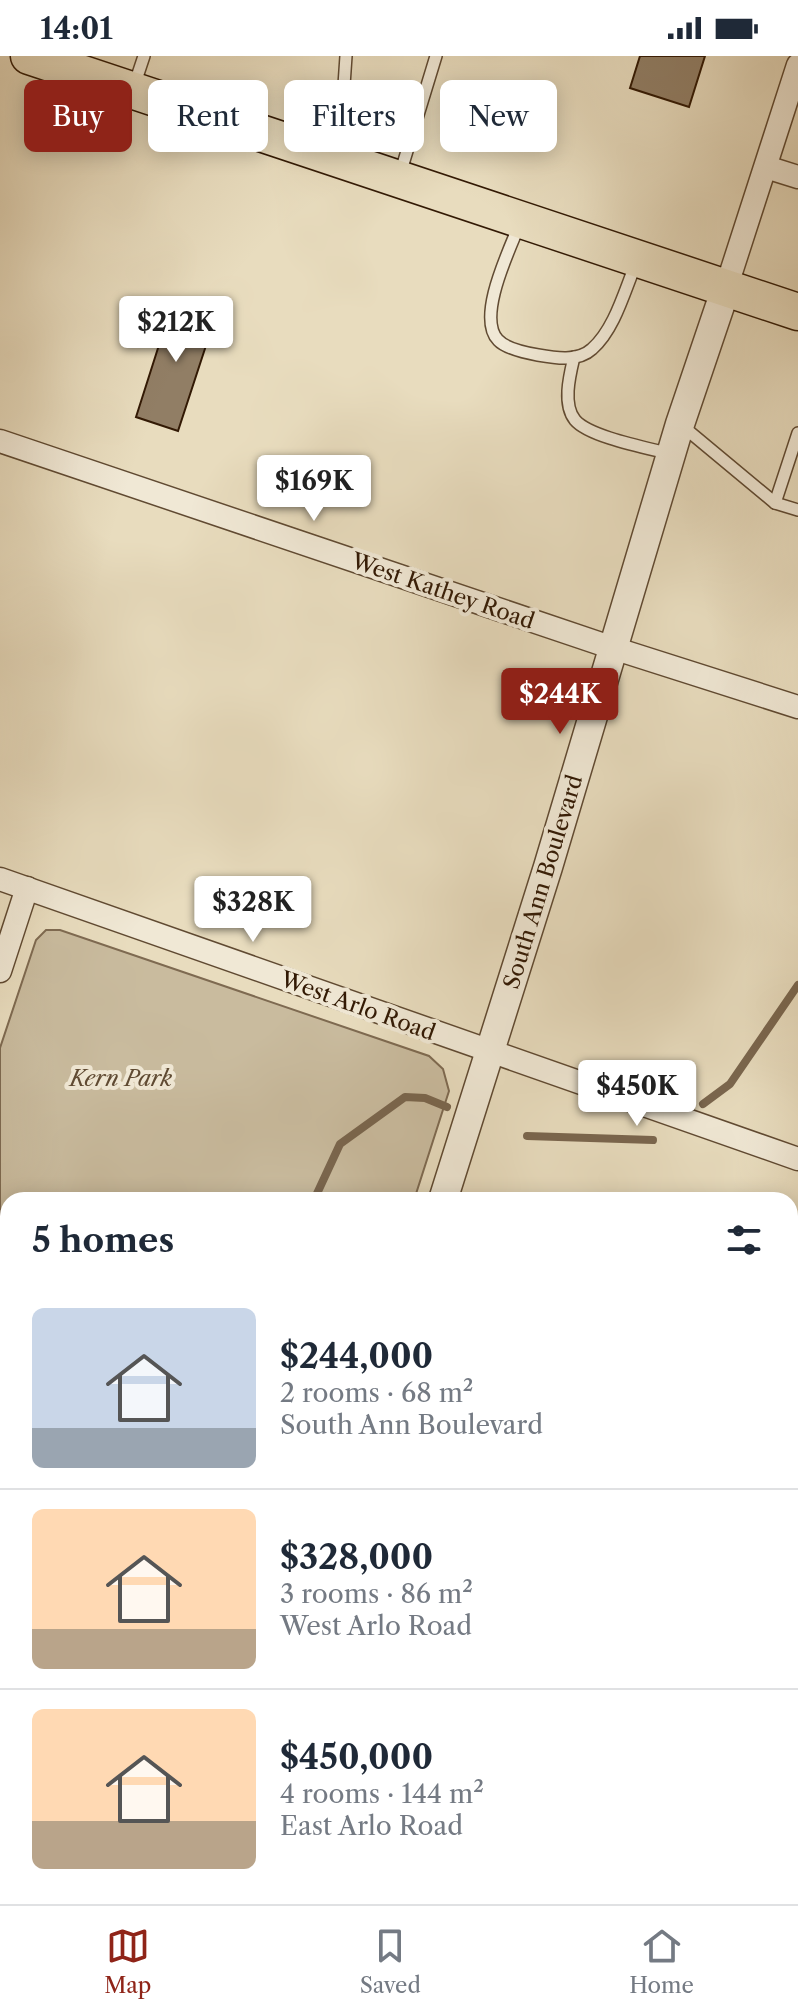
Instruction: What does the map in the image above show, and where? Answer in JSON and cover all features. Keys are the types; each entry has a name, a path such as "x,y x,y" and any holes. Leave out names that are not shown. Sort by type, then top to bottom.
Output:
{"main road":[{"path":"29,56 102,80"},
{"path":"132,90 798,312"}],"street":[{"path":"726,288 798,65"},
{"path":"766,167 798,177"},
{"name":"South Ann Boulevard","path":"446,1192 680,424 726,288"},
{"name":"West Kathey Road","path":"0,441 613,648 798,707"},
{"name":"West Arlo Road","path":"0,879 798,1159"},
{"path":"0,971 27,888"}],"lane":[{"path":"132,90 144,56"},
{"path":"324,154 343,100 346,56"},
{"path":"399,178 436,56"},
{"path":"522,219 494,295 491,329 499,342 510,347 557,358 586,354 603,335 639,258"},
{"path":"574,357 568,398 573,418 586,428 671,454"},
{"path":"680,424 775,503 798,510"},
{"path":"775,503 798,433"}],"green space":[{"name":"Kern Park","path":"46,930 60,930 429,1056 443,1069 449,1091 417,1192 0,1192 0,1048 36,940"}],"building":[{"path":"640,56 705,56 689,107 630,88"},
{"path":"174,298 217,312 178,431 136,417"}],"waterway":[{"path":"703,1104 730,1084 798,985"},
{"path":"318,1192 340,1144 405,1097 425,1098 447,1107"},
{"path":"527,1136 653,1140"}]}
